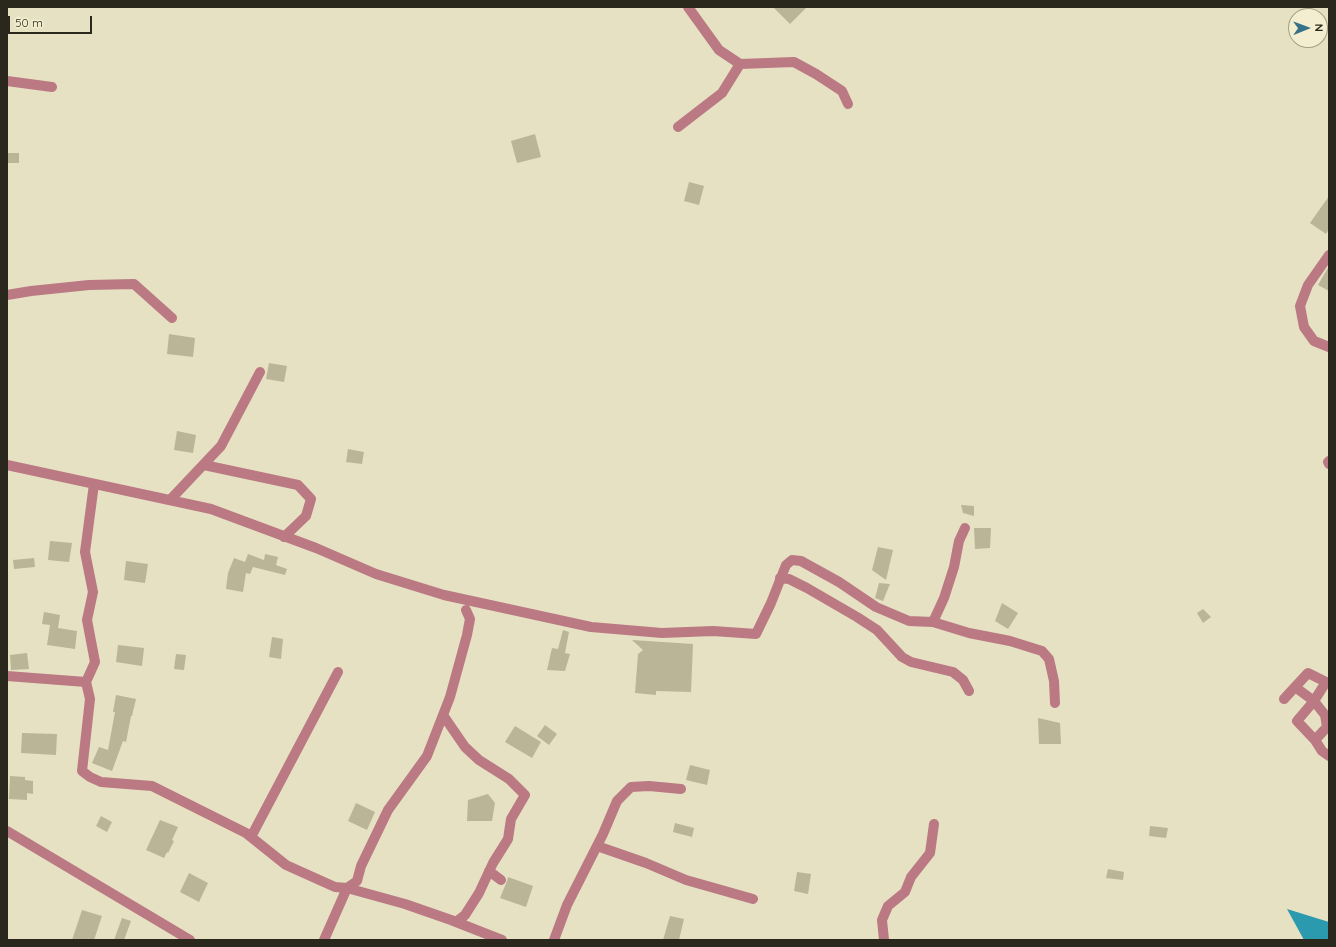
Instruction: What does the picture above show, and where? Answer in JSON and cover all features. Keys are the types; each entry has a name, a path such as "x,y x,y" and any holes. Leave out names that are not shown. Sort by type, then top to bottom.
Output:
{"street":[{"path":"688,7 719,50 740,64 794,62 842,91 848,104"},
{"path":"678,127 722,93 740,64"},
{"path":"7,81 52,87"},
{"path":"1329,255 1308,285 1300,306 1304,327 1314,341 1329,347"},
{"path":"7,295 89,285 134,284 172,318"},
{"path":"170,500 221,446 260,372"},
{"path":"7,465 210,509 316,548 376,574 444,595 591,627 662,633 713,631 756,634 786,565 792,560 801,562 839,582 876,607 909,621 933,622 1010,641 1042,651 1049,659 1054,681 1056,703"},
{"path":"204,465 298,485 311,499 306,516 284,537"},
{"path":"94,484 85,552 93,592 87,620 95,662 86,682 90,699 82,771 90,778 101,782 152,786 246,833 286,865 335,887 347,888 405,904 502,940"},
{"path":"933,622 944,598 954,567 959,540 965,528"},
{"path":"780,578 789,579 807,588 857,617 877,630 902,657 911,662 954,672 963,680 969,691"},
{"path":"324,940 347,888 357,881 361,866 388,810 427,756 450,697 467,635 470,619 466,610"},
{"path":"251,837 338,672"},
{"path":"1284,699 1308,673 1327,684 1297,721 1315,740 1322,751 1329,756"},
{"path":"7,676 86,682"},
{"path":"1296,687 1314,701 1325,715 1328,724 1315,740"},
{"path":"443,715 465,747 479,760 509,779 525,795 511,818 508,839 489,871 479,893 465,915 456,922"},
{"path":"554,940 567,905 597,846 617,801 631,787 649,786 681,789"},
{"path":"884,940 882,920 888,906 905,892 911,876 930,853 934,824"},
{"path":"7,831 185,939"},
{"path":"597,846 686,880 753,899"},
{"path":"489,871 501,880"}],"water":[{"path":"1287,909 1329,922 1329,940 1304,940"}],"building":[{"path":"773,7 807,7 790,24"},
{"path":"535,134 541,157 517,163 511,141"},
{"path":"8,153 19,153 19,163 7,163"},
{"path":"689,182 704,186 699,205 684,201"},
{"path":"1329,196 1329,229 1326,234 1310,223"},
{"path":"1329,266 1329,291 1318,285"},
{"path":"169,334 195,338 193,357 167,354"},
{"path":"269,363 287,366 284,382 266,379"},
{"path":"177,431 196,435 193,453 174,450"},
{"path":"348,449 364,452 362,464 346,462"},
{"path":"961,505 974,506 974,516 963,513"},
{"path":"974,528 991,528 990,548 975,549"},
{"path":"50,541 72,543 69,562 48,560"},
{"path":"878,547 893,550 886,580 872,570"},
{"path":"248,554 264,560 265,554 278,557 276,565 287,569 285,575 253,567 250,574 246,573 243,592 226,589 228,573 234,558 245,562"},
{"path":"34,558 35,567 14,569 13,560"},
{"path":"126,561 148,564 145,583 124,580"},
{"path":"879,583 890,584 883,601 875,598"},
{"path":"1002,603 1018,613 1008,629 995,621"},
{"path":"1203,609 1211,617 1203,623 1197,613"},
{"path":"44,612 60,615 58,628 77,631 75,649 47,645 50,625 42,624"},
{"path":"563,630 569,632 565,653 570,654 565,671 547,670 552,648 558,649"},
{"path":"272,637 283,639 281,659 269,657"},
{"path":"632,640 693,644 691,692 656,691 656,695 635,693 638,654 643,650"},
{"path":"118,645 144,648 142,666 116,662"},
{"path":"27,653 29,669 11,670 10,655"},
{"path":"176,654 186,655 184,670 174,669"},
{"path":"116,695 136,699 126,742 123,741 112,771 92,763 99,747 108,750 115,712 113,712"},
{"path":"1038,718 1060,723 1061,744 1039,744"},
{"path":"545,725 557,734 549,745 537,736"},
{"path":"515,726 541,742 532,758 505,742"},
{"path":"22,733 57,734 56,755 21,753"},
{"path":"690,765 710,770 707,785 686,780"},
{"path":"10,776 25,777 25,780 33,781 33,794 27,793 27,800 9,799"},
{"path":"488,794 495,803 492,821 467,821 468,800"},
{"path":"356,803 375,812 367,830 348,821"},
{"path":"101,816 112,822 107,832 96,826"},
{"path":"160,820 178,827 172,840 174,841 164,858 146,850"},
{"path":"675,823 694,828 692,837 673,832"},
{"path":"1150,826 1168,828 1166,838 1149,836"},
{"path":"1108,869 1124,872 1123,880 1106,878"},
{"path":"797,872 811,874 808,894 794,891"},
{"path":"189,873 208,883 199,902 180,892"},
{"path":"508,877 533,886 526,907 500,898"},
{"path":"82,910 102,916 94,940 72,940"},
{"path":"670,916 684,919 679,940 663,940"},
{"path":"122,918 131,921 124,940 114,940"}]}
